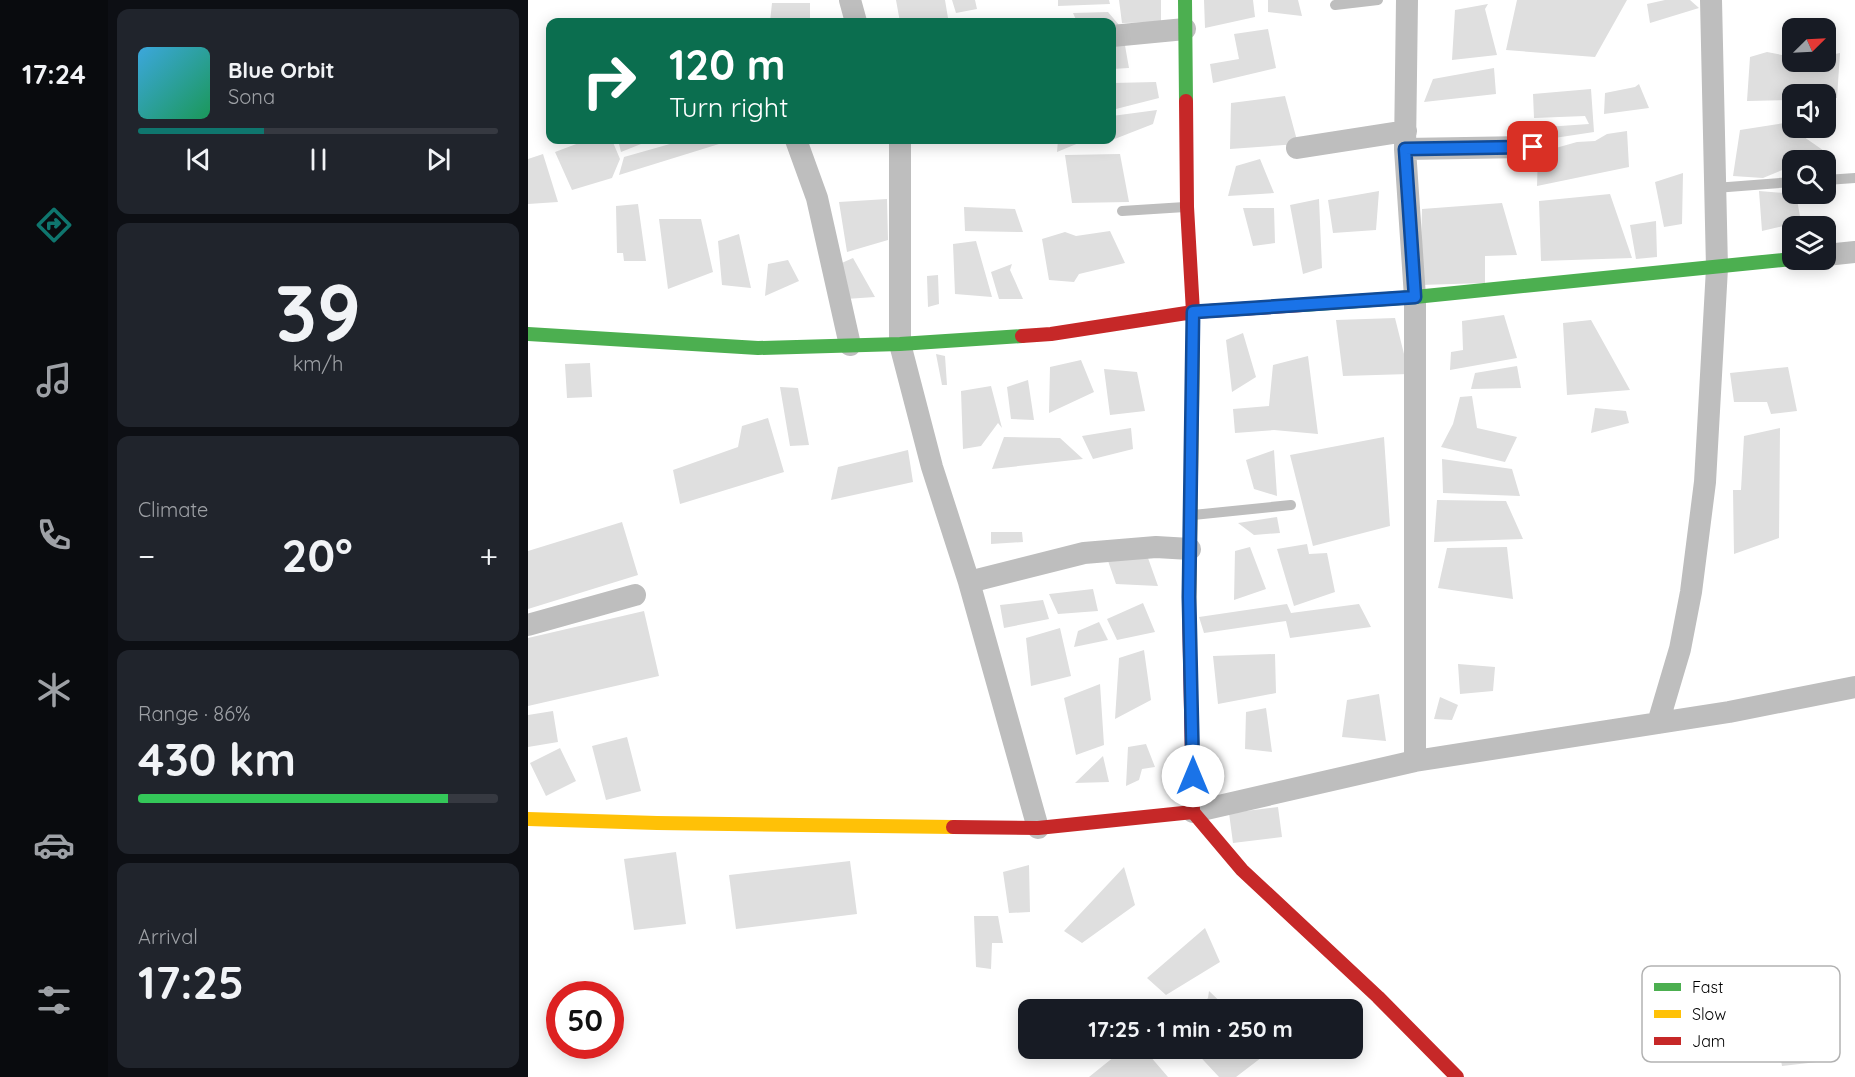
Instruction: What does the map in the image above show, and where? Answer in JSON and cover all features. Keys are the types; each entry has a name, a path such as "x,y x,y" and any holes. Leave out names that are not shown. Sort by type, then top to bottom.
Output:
{"street":[{"path":"850,0 855,18"},
{"path":"1185,0 1187,207 1193,312 1189,516 1193,812 1242,870 1378,997 1457,1077"},
{"path":"1407,0 1405,140 1415,297 1415,761"},
{"path":"1658,723 1680,650 1698,544 1705,482 1717,268 1711,0"},
{"path":"1116,36 1185,29"},
{"path":"1297,148 1405,140 1533,147"},
{"path":"797,144 817,198 850,345"},
{"path":"900,144 900,344 932,467 969,582 1038,828"},
{"path":"1836,254 1855,252"},
{"path":"528,334 758,348 900,344 1051,334 1193,312 1415,297 1782,260"},
{"path":"969,582 1084,553 1156,547 1190,549"},
{"path":"528,625 635,595"},
{"path":"528,819 1038,828 1193,812 1415,761 1729,712 1855,687"}],"lane":[{"path":"1335,5 1378,0"},
{"path":"1836,179 1855,178"},
{"path":"1715,188 1782,183"},
{"path":"1122,211 1187,207"},
{"path":"1189,516 1291,505"}],"building":[{"path":"896,0 945,0 948,18 899,18"},
{"path":"952,0 975,0 977,9 956,13"},
{"path":"1058,0 1109,0 1110,4 1058,6"},
{"path":"1119,0 1161,0 1161,22 1122,23"},
{"path":"1204,0 1253,0 1255,17 1205,28"},
{"path":"1268,0 1298,0 1302,16 1268,12"},
{"path":"1517,0 1627,0 1595,57 1506,50"},
{"path":"1665,0 1690,0 1699,8 1650,23 1647,4"},
{"path":"772,3 810,3 810,18 770,18"},
{"path":"1488,4 1485,9 1497,55 1452,60 1455,10"},
{"path":"1108,12 1113,18 1075,18 1073,13"},
{"path":"1268,29 1276,68 1213,83 1210,64 1239,59 1234,34"},
{"path":"1124,40 1129,68 1116,69 1116,41"},
{"path":"1767,52 1782,55 1782,72 1836,72 1836,54 1840,53 1837,98 1836,84 1782,84 1782,100 1747,101 1750,57"},
{"path":"1494,68 1496,94 1424,102 1433,79"},
{"path":"1156,82 1159,98 1116,109 1116,83"},
{"path":"1639,84 1649,108 1604,114 1605,93 1635,87"},
{"path":"1591,89 1594,132 1528,142 1531,128 1589,124 1585,116 1534,118 1533,94"},
{"path":"1285,96 1298,144 1230,149 1231,103"},
{"path":"1157,110 1153,124 1116,138 1116,115"},
{"path":"1782,123 1782,138 1806,138 1823,150 1782,150 1782,170 1763,178 1733,176 1740,130"},
{"path":"1627,131 1629,167 1537,186 1538,153 1577,142 1595,141 1607,134"},
{"path":"576,144 614,144 620,159 612,178 572,190 555,152"},
{"path":"619,144 641,144 621,152"},
{"path":"670,144 719,144 619,175 624,157"},
{"path":"1058,144 1076,144 1057,152"},
{"path":"543,154 558,202 528,204 528,159"},
{"path":"1120,154 1129,202 1072,203 1065,155"},
{"path":"1260,159 1274,193 1228,196 1236,166"},
{"path":"1683,173 1682,224 1664,227 1655,182"},
{"path":"1379,191 1376,230 1333,233 1328,200"},
{"path":"1759,191 1782,193 1782,204 1798,204 1800,216 1782,216 1782,226 1762,231"},
{"path":"1610,194 1632,258 1541,261 1539,201"},
{"path":"887,199 888,240 847,252 839,202"},
{"path":"1319,199 1322,268 1303,274 1290,205"},
{"path":"1502,203 1517,255 1485,256 1485,283 1420,285 1422,209"},
{"path":"638,204 646,261 624,261 623,253 617,253 616,206"},
{"path":"964,207 1015,209 1023,232 965,231"},
{"path":"1243,208 1274,208 1275,243 1253,246"},
{"path":"659,219 701,219 713,272 668,289"},
{"path":"1656,221 1657,257 1636,259 1630,225"},
{"path":"1110,231 1125,263 1079,274 1074,282 1049,280 1042,239 1065,232 1076,236"},
{"path":"739,234 751,288 722,285 718,241"},
{"path":"976,241 992,297 955,294 953,244"},
{"path":"853,258 875,297 846,299 835,266"},
{"path":"788,260 799,281 765,296 768,264"},
{"path":"1012,264 1010,270 1023,299 999,299 991,272"},
{"path":"938,275 939,304 928,307 927,276"},
{"path":"1504,315 1517,358 1450,370 1451,352 1463,350 1462,321"},
{"path":"1395,318 1409,374 1343,376 1336,320"},
{"path":"1591,320 1630,390 1567,395 1563,323"},
{"path":"1243,333 1256,377 1232,392 1226,340"},
{"path":"936,354 945,356 947,385 942,385"},
{"path":"1308,356 1318,434 1274,430 1235,433 1233,409 1269,406 1273,365"},
{"path":"1081,360 1094,392 1049,413 1050,367"},
{"path":"590,363 592,397 567,398 565,364"},
{"path":"1517,366 1521,388 1471,389 1475,373"},
{"path":"1788,367 1797,411 1771,414 1767,402 1734,402 1730,373"},
{"path":"1104,369 1137,372 1145,411 1110,415"},
{"path":"1028,380 1034,420 1011,419 1007,387"},
{"path":"991,386 1002,428 998,423 981,446 963,449 961,391"},
{"path":"780,387 798,388 809,445 790,446"},
{"path":"1472,396 1477,428 1517,437 1505,462 1441,447 1453,424 1460,397"},
{"path":"1595,408 1626,411 1629,423 1591,433"},
{"path":"768,418 784,472 680,504 673,470 738,447 742,426"},
{"path":"1131,428 1133,449 1093,459 1082,436"},
{"path":"1780,428 1779,538 1734,554 1733,490 1741,490 1744,436"},
{"path":"1004,437 1060,438 1083,459 992,469"},
{"path":"1384,437 1390,526 1313,546 1290,455"},
{"path":"908,450 913,482 831,500 838,467"},
{"path":"1274,450 1277,496 1254,489 1246,460"},
{"path":"1442,459 1512,469 1520,496 1443,493"},
{"path":"1437,500 1506,501 1523,539 1434,542"},
{"path":"1277,517 1280,533 1254,535 1238,523"},
{"path":"622,522 638,575 528,609 528,551"},
{"path":"991,532 1022,532 1023,542 991,544"},
{"path":"1307,544 1309,554 1327,553 1335,592 1294,606 1277,549"},
{"path":"1250,547 1266,589 1234,600 1235,551"},
{"path":"1507,547 1513,599 1438,588 1447,548"},
{"path":"1107,558 1148,558 1158,586 1116,584"},
{"path":"1093,589 1098,611 1058,614 1049,594"},
{"path":"1043,600 1049,619 1004,628 1000,605"},
{"path":"1143,603 1155,632 1117,640 1107,619"},
{"path":"1287,604 1291,613 1359,604 1371,627 1290,638 1286,621 1204,633 1199,617"},
{"path":"644,611 659,676 528,706 528,638"},
{"path":"1099,622 1108,640 1074,647 1078,631"},
{"path":"1060,628 1071,676 1031,686 1026,638"},
{"path":"1144,650 1151,700 1115,719 1119,658"},
{"path":"1275,654 1276,693 1218,704 1213,656"},
{"path":"1458,664 1495,667 1493,691 1460,694"},
{"path":"1100,684 1104,745 1076,755 1064,698"},
{"path":"1379,694 1386,741 1342,737 1347,700"},
{"path":"1440,697 1458,705 1452,720 1434,719"},
{"path":"1266,708 1272,752 1245,749 1246,712"},
{"path":"553,711 558,742 528,747 528,715"},
{"path":"627,737 641,791 606,800 592,746"},
{"path":"1146,744 1155,767 1142,769 1139,780 1126,786 1128,747"},
{"path":"560,748 576,781 546,796 530,763"},
{"path":"1103,756 1109,782 1075,783"},
{"path":"1278,807 1282,837 1233,843 1229,813"},
{"path":"676,852 686,924 634,930 624,859"},
{"path":"850,861 857,914 736,929 729,875"},
{"path":"1029,865 1030,912 1009,913 1003,872"},
{"path":"1124,867 1135,905 1082,943 1064,931"},
{"path":"974,916 998,916 1003,943 992,943 991,969 976,967"},
{"path":"1205,928 1220,962 1166,995 1147,978"},
{"path":"1209,991 1217,999 1207,999"},
{"path":"1111,1059 1152,1059 1168,1077 1089,1077"},
{"path":"1202,1059 1260,1059 1236,1077 1219,1077"},
{"path":"1781,1062 1817,1062 1782,1066"}],"traffic: fast":[{"path":"1185,0 1186,101"},
{"path":"1302,305 1415,297 1782,260"},
{"path":"528,334 758,348 900,344 1022,336"}],"traffic: slow":[{"path":"1189,609 1193,343"},
{"path":"528,819 953,827"}],"traffic: jam":[{"path":"1186,101 1187,207 1193,343"},
{"path":"1022,336 1051,334 1193,312 1302,305"},
{"path":"953,827 1038,828 1193,812 1189,609"},
{"path":"1193,812 1242,870 1378,997 1457,1077"}],"route":[{"path":"1193,776 1189,597 1193,312 1415,297 1405,149 1533,147"}]}
